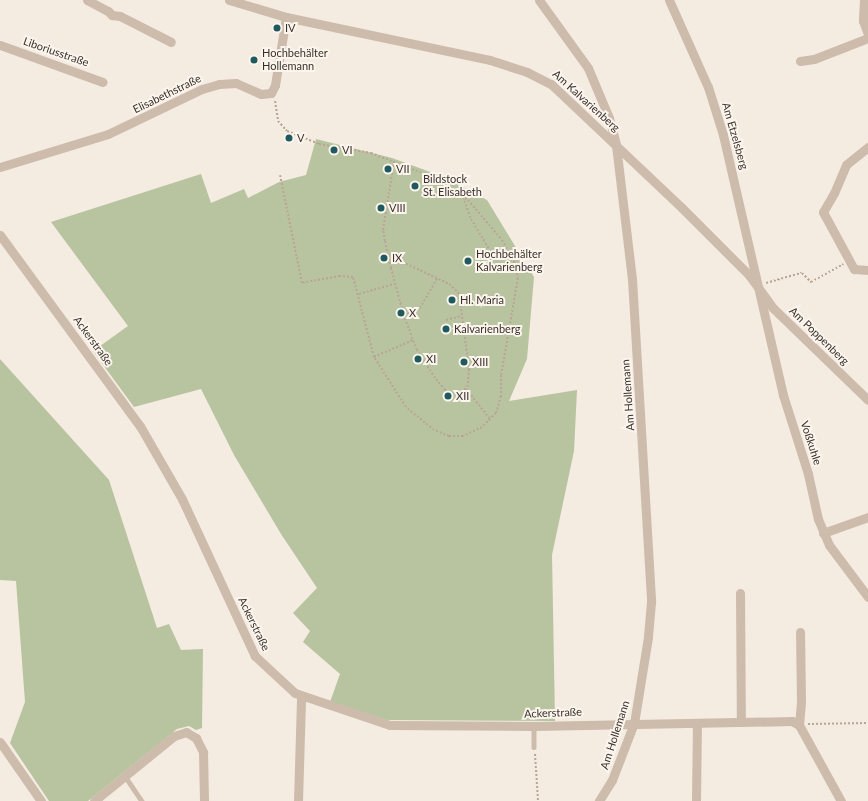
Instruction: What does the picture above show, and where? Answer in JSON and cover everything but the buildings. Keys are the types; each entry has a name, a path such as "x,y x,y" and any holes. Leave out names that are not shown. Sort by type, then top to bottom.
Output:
{"street":[{"path":"87,0 108,11 112,15 120,16 171,42"},
{"name":"Am Kalvarienberg","path":"229,0 286,17 484,59 527,72 551,84 616,145 758,285"},
{"name":"Am Hollemann","path":"538,0 595,79 616,145 632,279 651,602 648,637 634,723 612,780 599,801"},
{"name":"Am Etzelsberg","path":"668,0 705,80 723,135 758,285"},
{"path":"865,2 863,21 868,34"},
{"name":"Elisabethstraße","path":"0,167 108,134 219,84 236,83 261,94 271,93 275,85 286,17"},
{"path":"800,61 814,59 868,38"},
{"name":"Liboriusstraße","path":"0,45 103,82"},
{"path":"868,147 846,165 834,193 823,210 849,260 857,270 868,270"},
{"name":"Ackerstraße","path":"0,235 149,440 182,499 255,656 278,679 301,697 390,725 534,726 789,720 799,725"},
{"name":"Am Poppenberg","path":"758,285 773,308 868,400"},
{"name":"Voßkuhle","path":"758,285 783,395 823,533 830,545 868,596"},
{"path":"823,533 868,517"},
{"path":"740,593 742,722"},
{"path":"800,632 801,701 799,725 842,801"},
{"path":"298,801 301,697"},
{"path":"696,801 697,723"},
{"path":"94,801 174,736 186,732 196,738 203,752 204,801"},
{"path":"0,742 41,801"}],"lane":[{"path":"534,726 534,747"},
{"path":"125,776 142,801"}],"path":[{"path":"270,98 276,104 278,121 287,131 319,144 371,153 435,178 462,196 475,207 502,240 518,274 514,311 501,375 501,396 490,419 474,432 463,436 449,436 434,430 402,402 374,357 355,280 350,276 302,284 280,175"},
{"path":"394,162 383,221 388,255 404,316 423,361 444,390 457,395 466,389"},
{"path":"462,196 471,218 489,249"},
{"path":"388,255 457,290 461,299 461,316 469,369 466,389 490,419"},
{"path":"758,285 802,274 811,282 849,260"},
{"path":"404,316 417,311 424,304 437,279"},
{"path":"359,294 395,283"},
{"path":"446,320 461,316"},
{"path":"374,357 413,340"},
{"path":"799,725 868,723"},
{"path":"534,747 538,801"}],"green space":[{"path":"316,139 392,158 444,177 487,200 534,277 527,359 509,401 577,390 574,451 552,555 555,721 387,720 330,702 340,674 303,642 310,631 293,613 317,588 281,534 234,455 201,389 134,407 93,351 128,326 51,222 201,174 211,203 244,189 248,198 279,182 306,175"},
{"path":"0,359 109,480 157,628 169,624 181,650 203,649 202,728 196,730 189,726 177,729 88,801 49,801 10,743 25,702 16,581 0,580"}],"place":[{"name":"IV","path":"277,28"},
{"name":"Hochbehälter Hollemann","path":"254,60"},
{"name":"V","path":"289,138"},
{"name":"VI","path":"334,150"},
{"name":"VII","path":"388,169"},
{"name":"Bildstock St. Elisabeth","path":"415,186"},
{"name":"VIII","path":"381,208"},
{"name":"IX","path":"384,258"},
{"name":"Hochbehälter Kalvarienberg","path":"468,261"},
{"name":"Hl. Maria","path":"452,300"},
{"name":"X","path":"401,313"},
{"name":"Kalvarienberg","path":"446,329"},
{"name":"XI","path":"418,359"},
{"name":"XIII","path":"464,362"},
{"name":"XII","path":"448,396"}]}
